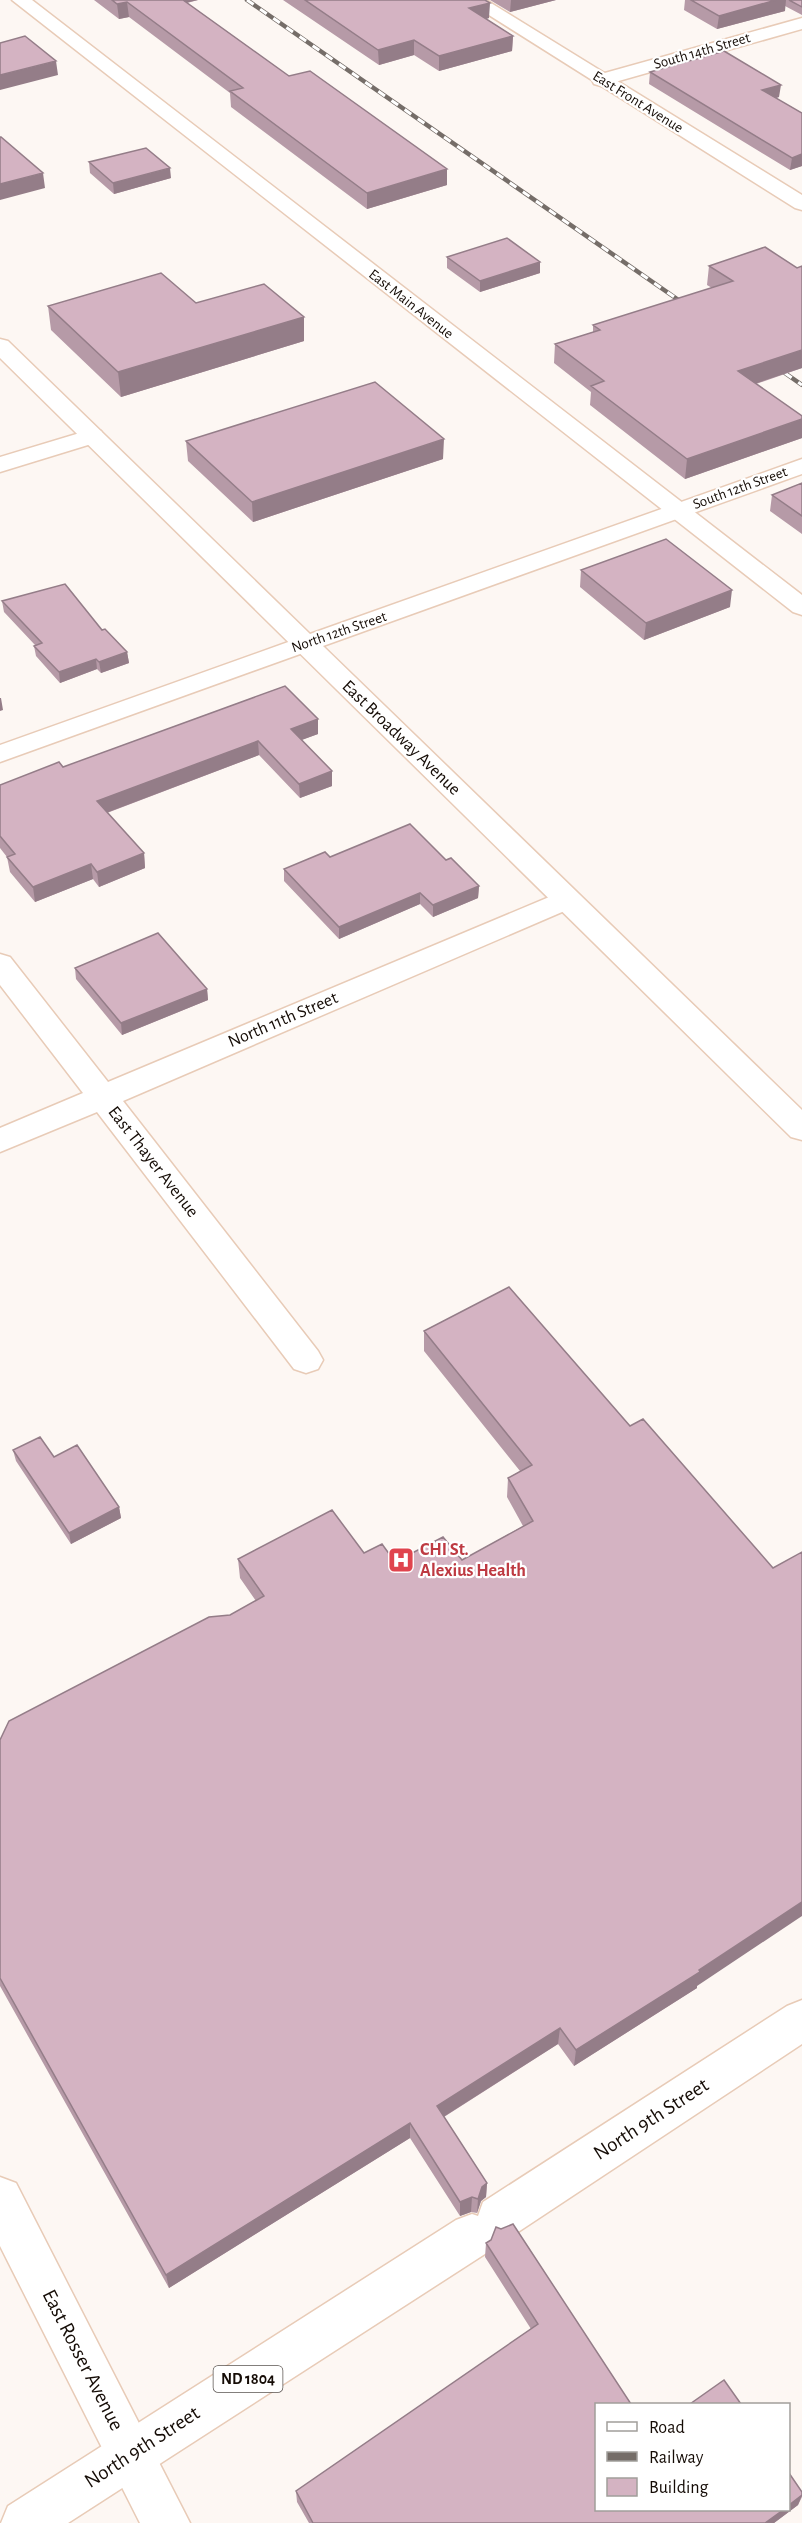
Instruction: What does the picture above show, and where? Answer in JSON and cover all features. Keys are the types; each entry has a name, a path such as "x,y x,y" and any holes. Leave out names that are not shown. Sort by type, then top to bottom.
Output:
{"street":[{"name":"East Main Avenue","path":"21,0 802,607"},
{"name":"East Front Avenue","path":"474,0 802,204"},
{"name":"South 14th Street","path":"601,80 802,23"},
{"name":"East Broadway Avenue","path":"0,346 802,1128"},
{"path":"0,465 93,436"},
{"name":"South 12th Street","path":"678,510 802,466"},
{"name":"North 12th Street","path":"0,754 678,510"},
{"name":"North 11th Street","path":"0,1141 566,899"},
{"name":"East Thayer Avenue","path":"0,964 306,1360"},
{"name":"North 9th Street","path":"25,2523 802,2020"},
{"name":"East Rosser Avenue","path":"0,2199 166,2523"}],"building":[{"path":"112,0 183,0 289,76 310,71 447,169 367,193 230,91 243,88 127,2 117,4"},
{"path":"305,0 485,0 490,3 469,8 513,36 439,56 414,40 378,50"},
{"path":"691,0 776,0 719,16"},
{"path":"789,0 802,0 802,7"},
{"path":"25,36 56,61 0,75 0,43"},
{"path":"724,51 781,85 762,90 802,113 802,154 792,158 650,72"},
{"path":"1,137 43,173 0,184"},
{"path":"146,148 170,168 113,183 89,162"},
{"path":"507,238 540,262 480,281 447,257"},
{"path":"765,247 797,268 802,266 802,350 738,371 802,416 802,419 687,459 591,386 604,381 555,344 600,330 593,325 733,281 709,266"},
{"path":"161,273 196,303 264,284 304,317 118,372 48,306"},
{"path":"375,382 444,439 252,502 186,441"},
{"path":"802,483 802,516 772,495"},
{"path":"666,539 732,590 646,623 581,570"},
{"path":"65,584 102,630 105,629 127,652 99,662 96,659 59,672 34,646 42,643 2,601"},
{"path":"285,686 318,719 291,729 332,771 299,784 258,741 97,801 144,853 97,872 91,864 33,887 7,857 15,854 0,836 0,785 59,762 63,767"},
{"path":"410,824 446,860 451,858 479,886 433,905 420,893 339,927 284,869 325,852 330,857"},
{"path":"158,933 207,989 121,1023 75,968"},
{"path":"509,1287 630,1426 643,1419 773,1568 802,1552 802,1902 699,1970 700,1972 576,2050 560,2028 437,2106 487,2183 482,2187 478,2199 472,2197 460,2202 410,2123 166,2275 0,1978 0,1740 9,1721 209,1617 230,1615 264,1596 238,1559 332,1510 364,1553 382,1544 395,1562 443,1537 462,1560 533,1521 508,1478 532,1465 424,1331"},
{"path":"40,1437 54,1457 77,1445 119,1507 69,1533 13,1450"},
{"path":"513,2224 630,2403 595,2403 595,2511 782,2511 765,2523 313,2523 296,2491 538,2324 486,2243 491,2240 496,2227 501,2229"},
{"path":"724,2380 740,2403 691,2403"},
{"path":"790,2474 802,2492 802,2495 790,2504"}],"railway":[{"path":"247,0 690,308"},
{"path":"772,364 802,385"}],"place":[{"name":"CHI St. Alexius Health","path":"401,1560"}]}
